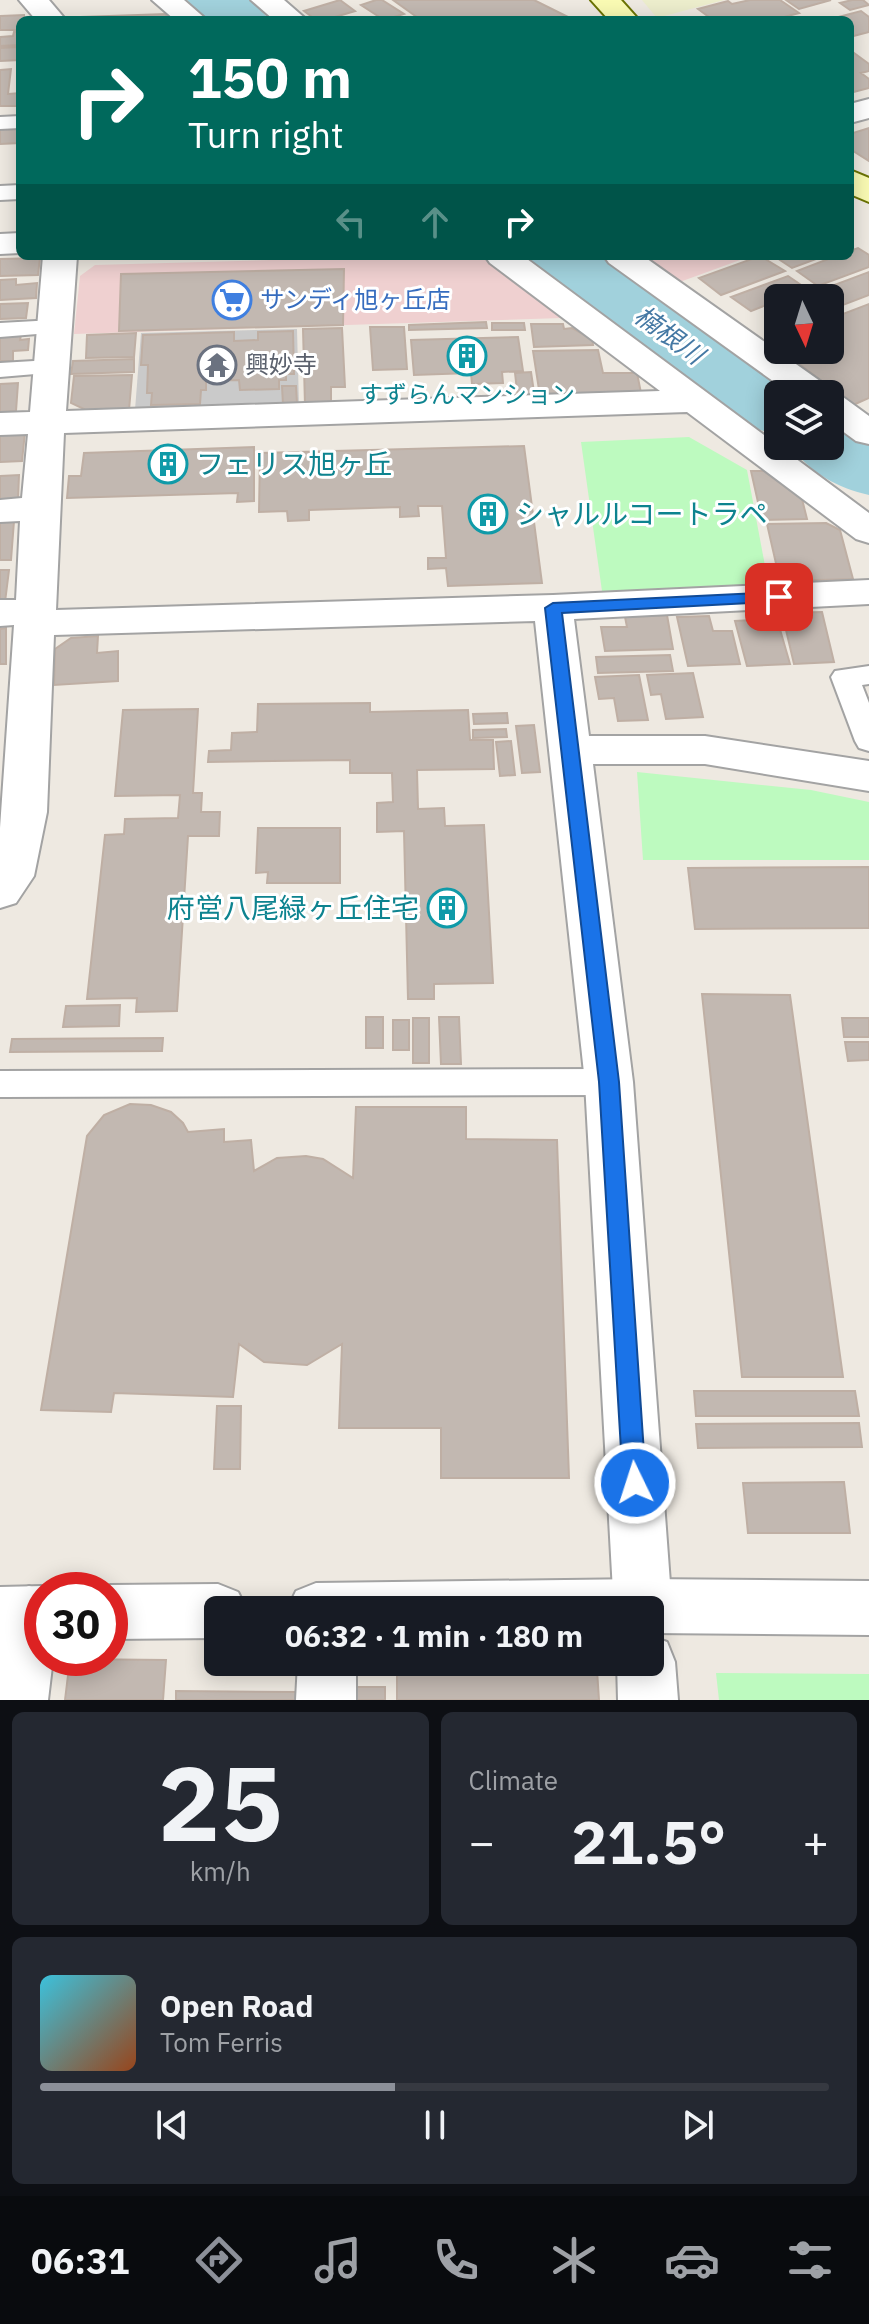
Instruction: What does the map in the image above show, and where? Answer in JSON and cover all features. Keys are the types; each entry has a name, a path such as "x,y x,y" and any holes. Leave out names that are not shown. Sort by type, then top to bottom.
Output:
{"main road":[{"path":"605,0 621,16"}],"street":[{"path":"166,0 188,16"},
{"path":"265,0 287,16"},
{"path":"22,1 46,16"},
{"path":"0,892 12,876 16,726 25,616 40,509 60,260"},
{"path":"507,260 869,531"},
{"path":"627,260 794,380"},
{"path":"0,424 696,401"},
{"path":"844,415 869,433"},
{"path":"0,511 40,509"},
{"path":"25,616 553,608 869,592"},
{"path":"553,608 609,1082 642,1596"},
{"path":"572,750 705,750 869,776"},
{"path":"664,1624 869,1608"},
{"path":"128,1612 204,1611"},
{"path":"18,1700 24,1613"},
{"path":"326,1700 327,1676"},
{"path":"647,1676 648,1700"}],"lane":[{"path":"0,330 54,327"},
{"path":"0,370 51,367"},
{"path":"869,675 845,677 869,741"},
{"path":"0,1084 609,1082"}],"shaded area":[{"path":"276,260 488,260 562,318 74,334 80,276 95,265"},
{"path":"645,260 740,260 677,283"},
{"path":"297,329 299,406 135,410 141,333"}],"green space":[{"path":"642,0 724,0 664,16 655,16"},
{"path":"689,437 747,470 769,587 602,591 581,442"},
{"path":"637,772 811,790 869,802 869,860 643,860"},
{"path":"716,1673 869,1674 869,1700 719,1700"}],"building":[{"path":"340,0 355,11 338,16 311,16 304,11"},
{"path":"382,0 404,14 378,16 361,5"},
{"path":"393,0 534,0 566,16 415,16"},
{"path":"750,0 780,0 799,13 788,16 708,16 698,9 728,1 732,4"},
{"path":"786,0 831,0 799,9"},
{"path":"863,0 869,5 850,10 840,3"},
{"path":"861,11 869,17 869,32 854,36 854,16 842,16"},
{"path":"166,14 166,16 109,16"},
{"path":"24,15 16,16 16,30 0,30 0,16"},
{"path":"16,32 16,45 0,46 0,37 13,36"},
{"path":"16,47 16,60 0,61 0,48"},
{"path":"854,53 869,64 869,71 861,73 869,79 869,88 854,92"},
{"path":"11,69 8,94 16,93 16,106 0,106 0,70"},
{"path":"869,128 869,161 854,152 854,133"},
{"path":"0,129 16,129 16,143 0,144"},
{"path":"858,248 869,255 869,267 823,284 815,284 797,271 826,260 854,260 854,250"},
{"path":"0,259 40,260 38,275 0,276"},
{"path":"749,260 767,260 785,271 721,295 699,278"},
{"path":"780,260 813,260 792,268"},
{"name":"サンディ旭ヶ丘店","path":"344,269 343,325 119,331 121,274"},
{"path":"869,272 869,295 844,305 844,284 837,284"},
{"path":"788,276 800,284 766,284"},
{"path":"16,279 16,285 37,283 36,298 0,300 0,280"},
{"path":"764,285 764,306 751,311 731,297"},
{"path":"28,303 26,318 0,319 0,304"},
{"path":"869,304 869,398 853,405 844,398 844,380 820,380 799,364 844,364 844,314"},
{"path":"486,322 487,328 409,330 409,325"},
{"path":"492,323 524,323 525,330 492,330"},
{"path":"531,324 563,324 564,329 572,328 592,339 593,345 534,347"},
{"path":"370,327 404,327 407,369 373,370"},
{"path":"342,328 345,387 331,387 331,404 305,405 303,329"},
{"path":"293,331 294,374 286,374 286,380 279,380 279,389 240,390 239,380 206,381 206,390 201,390 200,404 151,405 152,393 147,393 148,365 141,365 143,335 234,332 234,341 258,340 258,332"},
{"path":"136,333 134,357 86,358 87,335"},
{"path":"21,335 20,340 29,339 28,350 13,351 13,361 0,361 0,336"},
{"name":"すずらんマンション","path":"518,337 523,371 502,372 503,383 472,384 471,373 414,375 411,340"},
{"path":"598,350 603,373 637,373 641,393 540,396 533,351"},
{"path":"134,359 134,372 71,374 73,361"},
{"path":"531,372 535,399 518,399 515,373"},
{"path":"132,375 129,410 88,411 71,403 74,376"},
{"path":"18,383 16,411 0,412 0,384"},
{"path":"282,386 296,386 297,404 283,405"},
{"path":"25,432 22,461 0,462 0,433"},
{"name":"シャルルコートラペ","path":"524,446 542,583 448,586 446,568 428,569 428,558 446,558 442,506 418,506 419,516 400,517 400,507 309,510 309,520 288,521 287,511 259,512 260,453"},
{"name":"フェリス旭ヶ丘","path":"254,447 254,501 237,502 238,493 67,498 69,476 81,476 84,453"},
{"path":"751,471 764,471 802,499 807,519 762,520"},
{"path":"19,475 18,500 0,501 0,476"},
{"path":"14,521 11,560 0,560 0,522"},
{"path":"826,523 840,530 853,579 780,581 767,524"},
{"path":"0,570 9,570 5,602 0,602"},
{"path":"822,612 834,662 794,664 782,613"},
{"path":"667,615 673,649 605,651 601,627 627,627 625,617"},
{"path":"709,616 713,631 732,631 740,664 688,666 677,617"},
{"path":"777,619 790,664 747,666 735,621"},
{"path":"6,628 6,664 0,664 0,629"},
{"path":"98,636 97,653 118,651 118,681 54,685 55,649 71,638"},
{"path":"670,655 673,671 598,673 596,657"},
{"path":"693,673 703,717 666,719 661,694 651,695 647,675"},
{"path":"639,675 648,720 618,721 614,698 599,699 595,677"},
{"name":"府営八尾緑ヶ丘住宅","path":"370,703 370,712 468,710 470,740 493,740 494,769 417,770 418,809 444,808 445,826 484,825 493,983 434,984 434,999 408,999 404,831 377,832 377,803 393,802 392,773 350,773 350,760 208,762 209,751 231,750 232,733 257,732 258,704"},
{"path":"198,709 193,793 202,793 201,812 220,812 219,836 188,836 177,1011 136,1012 137,998 87,999 105,835 124,834 125,819 178,818 180,795 115,796 123,710"},
{"path":"507,713 508,723 474,724 473,714"},
{"path":"534,725 540,772 522,773 516,726"},
{"path":"506,729 507,737 473,738 473,730"},
{"path":"511,741 515,775 500,776 496,742"},
{"path":"258,828 340,828 340,883 267,883 268,872 256,873"},
{"path":"869,867 869,928 695,929 688,868"},
{"path":"702,994 790,995 843,1377 742,1377"},
{"path":"120,1005 119,1026 63,1027 66,1006"},
{"path":"366,1017 383,1017 383,1048 366,1048"},
{"path":"439,1017 459,1017 461,1064 441,1064"},
{"path":"413,1018 429,1018 429,1063 413,1063"},
{"path":"842,1018 869,1018 869,1037 844,1037"},
{"path":"393,1020 409,1020 409,1050 393,1050"},
{"path":"163,1038 162,1051 10,1052 12,1039"},
{"path":"845,1042 869,1042 869,1060 848,1061"},
{"path":"130,1104 151,1105 171,1112 188,1132 224,1129 224,1142 251,1140 254,1171 277,1158 306,1156 323,1159 353,1178 356,1107 466,1107 466,1139 557,1140 569,1478 441,1478 441,1428 339,1428 342,1344 307,1365 264,1362 239,1344 233,1397 114,1393 111,1412 41,1410 87,1136 104,1115"},
{"path":"694,1391 855,1391 859,1416 696,1416"},
{"path":"217,1406 241,1406 240,1469 214,1469"},
{"path":"859,1423 862,1447 698,1448 696,1424"},
{"path":"844,1482 850,1533 748,1533 743,1483"},
{"path":"128,1660 166,1660 163,1700 65,1700 68,1676 128,1676"},
{"path":"397,1676 597,1676 599,1700 397,1700"},
{"path":"352,1687 385,1687 385,1700 352,1700"},
{"path":"176,1691 299,1692 299,1700 176,1700"}],"waterway":[{"name":"楠根川","path":"215,0 236,16"},
{"name":"楠根川","path":"566,260 764,403"},
{"name":"楠根川","path":"844,457 869,473"}],"place":[{"name":"サンディ旭ヶ丘店","path":"232,300"},
{"name":"すずらんマンション","path":"467,356"},
{"name":"興妙寺","path":"217,365"},
{"name":"フェリス旭ヶ丘","path":"168,464"},
{"name":"シャルルコートラペ","path":"488,514"},
{"name":"府営八尾緑ヶ丘住宅","path":"447,908"}],"route":[{"path":"635,1483 609,1082 553,608 779,597"}]}
